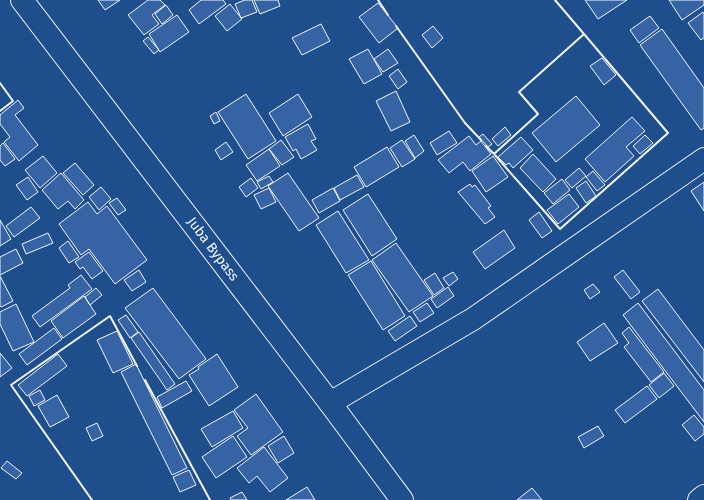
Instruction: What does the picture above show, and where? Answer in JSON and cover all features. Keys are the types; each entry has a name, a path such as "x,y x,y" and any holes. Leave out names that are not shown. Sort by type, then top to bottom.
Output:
{"main road":[{"name":"Juba Bypass","path":"22,0 330,403 402,500"},
{"path":"330,403 473,319 704,159"},
{"path":"699,500 704,496"}],"building":[{"path":"98,0 120,0 105,10"},
{"path":"148,0 160,0 165,5 152,15 159,24 144,35 128,15"},
{"path":"201,0 223,0 226,4 199,24 189,10"},
{"path":"245,0 252,0 257,12 241,18 235,4"},
{"path":"254,0 278,0 280,6 260,14"},
{"path":"585,0 627,0 598,19"},
{"path":"669,0 704,0 704,5 682,20"},
{"path":"378,3 398,28 379,43 359,17"},
{"path":"230,4 242,19 227,31 215,16"},
{"path":"166,5 173,15 162,24 155,14"},
{"path":"703,12 704,38 701,40 688,23"},
{"path":"177,15 189,32 160,52 149,34"},
{"path":"650,16 659,28 639,43 630,30"},
{"path":"321,24 330,41 302,55 292,38"},
{"path":"433,26 443,38 432,48 422,35"},
{"path":"662,29 704,88 704,128 701,130 640,45"},
{"path":"148,37 159,50 154,54 143,41"},
{"path":"368,49 382,74 364,84 349,59"},
{"path":"388,49 398,63 383,72 374,59"},
{"path":"602,58 616,75 604,85 590,66"},
{"path":"398,69 407,82 398,89 389,76"},
{"path":"396,91 410,122 391,131 376,101"},
{"path":"246,94 276,141 248,159 218,112"},
{"path":"298,94 312,117 283,136 269,113"},
{"path":"576,96 600,125 556,162 532,133"},
{"path":"18,100 24,108 15,115 38,145 19,161 4,142 10,137 0,124 0,115"},
{"path":"216,112 220,121 214,124 210,116"},
{"path":"632,117 645,131 626,147 634,156 605,182 585,159"},
{"path":"308,124 316,139 311,141 317,150 301,159 296,149 293,151 285,137"},
{"path":"505,127 511,135 498,146 492,139"},
{"path":"449,131 457,143 437,155 430,143"},
{"path":"483,134 492,144 488,147 479,137"},
{"path":"414,135 424,151 415,158 405,141"},
{"path":"645,135 653,143 640,154 633,146"},
{"path":"469,136 476,145 481,141 491,154 470,171 463,162 449,173 438,160"},
{"path":"521,137 533,150 513,168 509,163 506,165 498,157"},
{"path":"281,140 294,157 282,165 269,149"},
{"path":"402,140 415,159 402,167 390,148"},
{"path":"226,142 233,152 221,160 215,150"},
{"path":"3,143 15,159 5,166 0,160 0,146"},
{"path":"387,147 399,167 366,187 354,167"},
{"path":"269,149 280,166 257,181 246,165"},
{"path":"533,154 556,179 543,192 520,168"},
{"path":"43,156 57,173 40,188 25,170"},
{"path":"493,156 508,177 486,192 472,171"},
{"path":"75,163 94,185 83,195 63,173"},
{"path":"579,168 586,176 572,188 565,180"},
{"path":"593,171 605,185 597,191 586,177"},
{"path":"61,173 84,200 75,209 68,201 58,209 42,190"},
{"path":"288,173 319,218 299,231 268,186"},
{"path":"357,175 364,187 340,200 334,188"},
{"path":"269,176 273,182 261,189 257,182"},
{"path":"28,177 38,192 27,200 16,185"},
{"path":"251,178 258,188 246,197 239,187"},
{"path":"562,179 570,190 553,204 544,193"},
{"path":"586,181 596,196 586,203 576,188"},
{"path":"704,182 704,211 691,191"},
{"path":"470,184 472,187 475,185 491,206 488,208 495,217 485,224 458,192"},
{"path":"101,187 111,199 99,210 89,197"},
{"path":"269,188 276,202 261,209 254,195"},
{"path":"333,188 340,201 319,213 312,200"},
{"path":"368,194 397,239 372,256 343,210"},
{"path":"569,194 579,207 558,224 547,210"},
{"path":"117,198 126,210 118,215 109,203"},
{"path":"88,202 97,214 107,206 147,260 115,284 89,249 81,255 59,224"},
{"path":"31,207 40,218 14,237 6,226"},
{"path":"338,211 369,260 346,273 316,225"},
{"path":"539,212 552,231 542,238 529,220"},
{"path":"0,220 11,239 0,246"},
{"path":"504,230 515,248 485,269 473,252"},
{"path":"48,233 53,243 26,254 22,244"},
{"path":"68,241 79,257 69,263 59,248"},
{"path":"396,243 433,296 409,312 372,260"},
{"path":"16,249 23,263 0,275 0,257"},
{"path":"89,252 103,271 92,279 83,267 80,269 75,262"},
{"path":"371,261 405,316 383,330 348,275"},
{"path":"139,270 146,282 132,291 124,280"},
{"path":"623,270 640,292 631,299 614,277"},
{"path":"453,272 458,279 449,286 443,278"},
{"path":"435,273 444,288 434,295 424,280"},
{"path":"81,275 92,289 40,327 32,316 70,288 68,285"},
{"path":"0,276 13,301 1,307 0,306"},
{"path":"593,284 600,292 590,299 584,290"},
{"path":"448,287 454,296 437,308 431,299"},
{"path":"96,288 102,295 90,305 85,297"},
{"path":"153,288 206,359 179,379 125,308"},
{"path":"658,289 704,350 704,382 642,301"},
{"path":"84,296 96,314 63,338 51,321"},
{"path":"427,303 434,313 420,322 413,312"},
{"path":"638,303 704,390 704,422 623,315"},
{"path":"16,304 34,342 13,351 0,324 0,312"},
{"path":"126,315 138,332 130,338 118,320"},
{"path":"410,316 417,326 395,341 388,331"},
{"path":"604,323 618,343 590,361 577,342"},
{"path":"629,327 664,372 651,382 624,347 629,343 622,333"},
{"path":"54,328 62,339 27,365 19,354"},
{"path":"117,331 133,364 113,373 97,340"},
{"path":"139,332 175,384 167,390 131,338"},
{"path":"0,353 12,368 0,377"},
{"path":"58,354 67,366 27,396 18,385"},
{"path":"217,354 238,387 209,406 189,375"},
{"path":"136,364 187,468 172,475 121,372"},
{"path":"664,373 674,386 659,398 649,385"},
{"path":"186,381 192,391 162,408 157,397"},
{"path":"647,386 657,399 625,423 615,410"},
{"path":"40,390 45,400 34,406 29,396"},
{"path":"256,394 283,432 251,455 237,436 248,428 234,410"},
{"path":"57,395 69,417 50,427 38,406"},
{"path":"233,411 243,428 212,447 201,429"},
{"path":"694,415 704,427 704,434 695,441 682,425"},
{"path":"97,423 103,436 92,441 86,428"},
{"path":"598,426 604,436 584,448 578,437"},
{"path":"233,436 247,457 216,478 202,457"},
{"path":"284,436 294,453 278,463 268,446"},
{"path":"264,447 288,478 270,492 257,476 249,483 237,468"},
{"path":"7,461 22,473 16,479 1,468"},
{"path":"189,470 196,485 180,492 173,477"},
{"path":"307,487 315,500 286,500"},
{"path":"532,488 542,500 517,500"},
{"path":"242,492 247,500 231,500 230,498"}],"wall":[{"path":"378,0 388,15"},
{"path":"555,0 584,34 583,35"},
{"path":"396,26 465,123 481,140"},
{"path":"584,34 668,133 560,229 494,154 538,114 519,92 584,34"},
{"path":"0,83 13,101 0,111"},
{"path":"486,146 494,153"},
{"path":"92,500 11,385 110,316 137,366"},
{"path":"145,380 210,500"}]}
